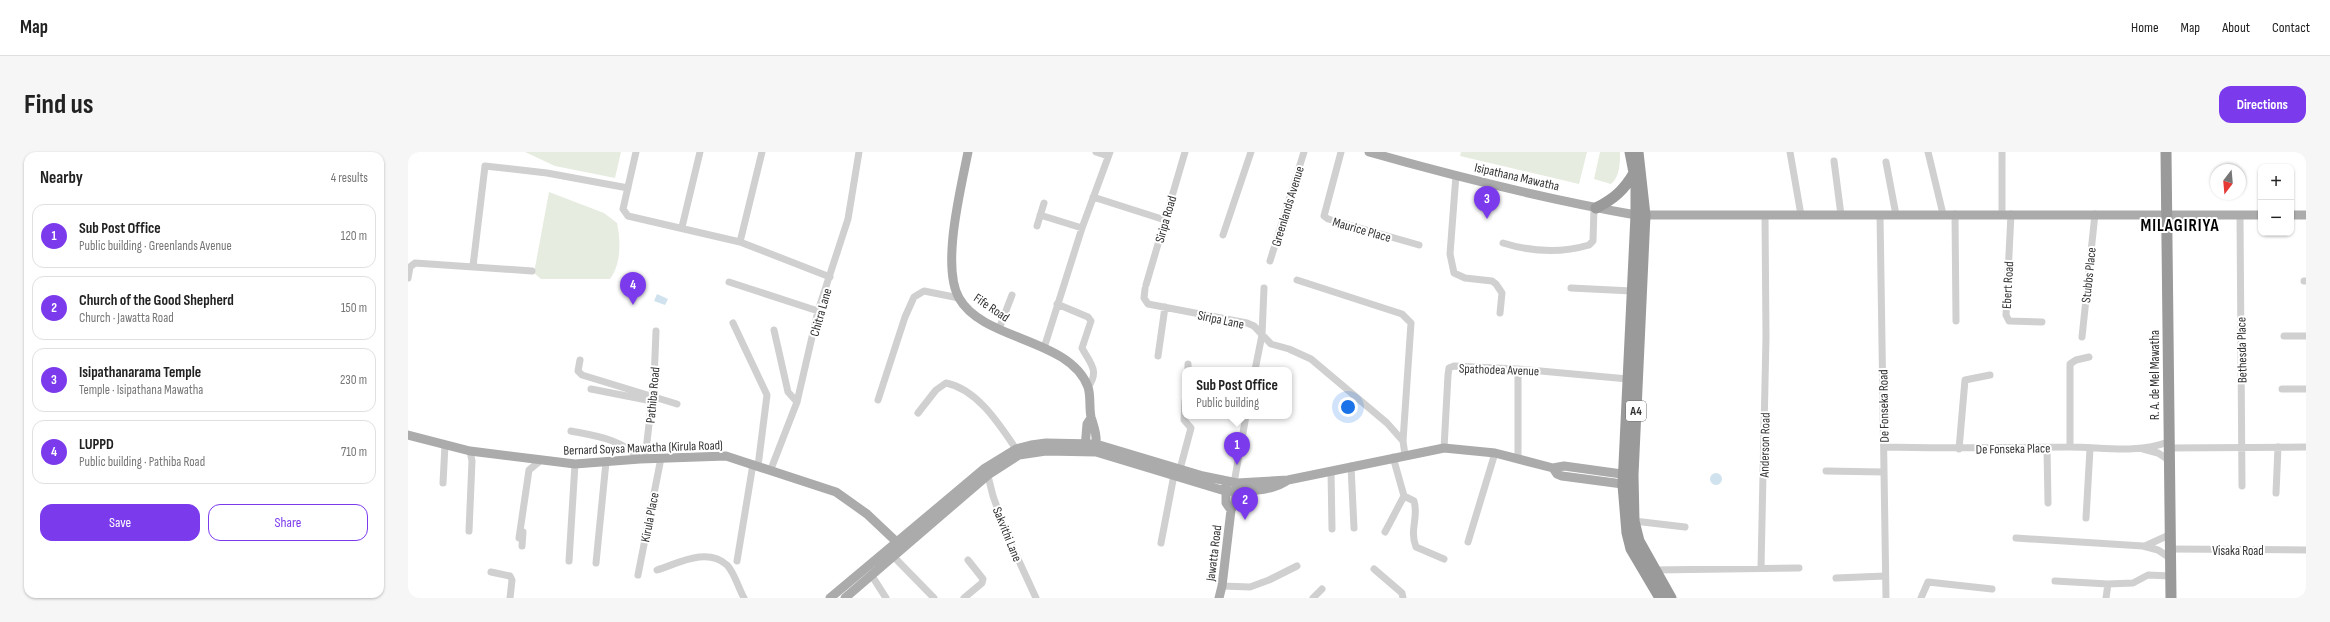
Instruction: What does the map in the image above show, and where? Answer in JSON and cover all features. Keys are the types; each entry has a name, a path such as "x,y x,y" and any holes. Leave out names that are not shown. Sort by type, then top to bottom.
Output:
{"highway":[{"name":"A4","path":"1630,152 1641,215 1632,292 1628,379 1627,533 1631,548 1660,598"},
{"name":"A4","path":"1638,152 1641,215 1628,480 1634,521 1639,541 1671,598"},
{"name":"R. A. de Mel Mawatha","path":"2166,152 2168,215 2168,460 2171,598"},
{"path":"1595,208 1608,202 1625,189 1634,173"}],"main road":[{"name":"Fife Road","path":"968,152 953,237 952,272 959,298 971,312 1000,329 1062,356 1074,366 1088,387 1092,418 1095,424 1096,448"},
{"name":"Isipathana Mawatha","path":"1369,152 1394,156 1456,175 1595,208 1641,215 2258,215"},
{"path":"2294,215 2306,214"},
{"name":"Fife Road","path":"1085,447 1087,424 1092,418"},
{"name":"Bernard Soysa Mawatha (Kirula Road)","path":"408,435 470,451 540,461 575,464 642,458 726,456 771,469 836,492 867,514 900,545"},
{"path":"830,598 900,545 1016,449 1046,443 1096,448 1177,472 1232,486 1288,480 1393,457 1444,448 1495,453 1553,468 1562,476 1628,480"},
{"path":"987,472 1019,455 1085,447"},
{"name":"Jawatta Road","path":"1219,598 1222,586 1231,510 1226,503 1232,486"},
{"path":"845,598 872,576 893,556 900,545"}],"street":[{"path":"636,152 623,209 624,214 740,242 830,277"},
{"path":"682,227 700,152"},
{"path":"740,242 762,152"},
{"name":"Chitra Lane","path":"771,469 797,402 818,311 848,219 859,152"},
{"path":"1044,348 1082,228 1109,154 1096,152"},
{"name":"Siripa Road","path":"1144,298 1145,287 1185,152"},
{"path":"1223,235 1251,152"},
{"name":"Greenlands Avenue","path":"1270,260 1304,152"},
{"name":"Maurice Place","path":"1341,152 1324,216 1328,219 1418,245"},
{"path":"1790,152 1801,215"},
{"path":"1928,152 1943,214"},
{"path":"2002,152 2007,214"},
{"path":"1834,161 1841,215"},
{"path":"1886,162 1896,215"},
{"path":"473,266 485,166 547,173 628,188"},
{"path":"1456,175 1450,254 1454,273 1465,278 1492,281 1496,284 1502,293 1500,313"},
{"path":"1093,197 1165,220"},
{"path":"1037,226 1044,203"},
{"path":"1503,243 1528,250 1552,251 1589,245 1593,242 1595,208"},
{"path":"1955,214 1956,321"},
{"name":"Ebert Road","path":"2007,214 2006,315 2009,321 2042,322"},
{"name":"Stubbs Place","path":"2082,337 2094,214"},
{"path":"1040,215 1082,228"},
{"name":"Anderson Road","path":"1761,568 1766,337 1765,215"},
{"name":"De Fonseka Road","path":"1880,215 1886,598"},
{"name":"Bethesda Place","path":"2240,215 2242,486"},
{"path":"408,278 410,267 415,262 532,271"},
{"path":"1297,280 1402,314 1411,323 1403,442 1405,455"},
{"path":"729,282 818,311"},
{"path":"1256,367 1262,335 1264,288"},
{"path":"1571,288 1632,292"},
{"path":"878,400 905,317 914,297 924,291 959,298"},
{"path":"1000,329 1012,295"},
{"name":"Siripa Lane","path":"1144,298 1148,304 1247,323 1254,326 1271,344 1289,349 1311,359 1387,423 1403,442"},
{"path":"1057,304 1088,316 1091,321 1082,348 1094,371 1094,378 1088,387"},
{"path":"1158,356 1165,307"},
{"path":"733,323 767,395 737,561"},
{"path":"774,330 788,392 797,402"},
{"name":"Pathiba Road","path":"642,458 652,399 656,331"},
{"path":"2284,336 2306,336"},
{"path":"2070,447 2070,364 2076,360 2089,357"},
{"path":"580,360 578,371 582,375 652,399"},
{"name":"Spathodea Avenue","path":"1444,448 1449,368 1454,366 1518,369 1628,379"},
{"path":"1518,369 1518,459"},
{"path":"1959,449 1965,380 1990,375"},
{"path":"918,413 936,390 946,383 955,384 966,390 983,407 1016,449"},
{"path":"591,389 677,404"},
{"path":"2282,389 2306,389"},
{"path":"1161,543 1177,472 1191,428 1184,419"},
{"path":"1232,486 1245,419"},
{"path":"571,431 612,440 633,451 642,458"},
{"path":"443,483 445,445"},
{"name":"De Fonseka Place","path":"1884,447 1959,449 2070,447 2141,448 2168,445 2306,447"},
{"path":"2276,493 2278,447"},
{"path":"2047,448 2048,504"},
{"path":"2086,518 2090,448"},
{"name":"De Fonseka Place","path":"2141,448 2158,453 2168,460"},
{"path":"470,451 472,461 470,531"},
{"path":"1468,542 1495,453"},
{"path":"1385,532 1404,496 1393,457"},
{"name":"Kirula Place","path":"638,575 661,458"},
{"path":"519,538 526,480 529,470 540,461"},
{"path":"596,563 606,462"},
{"path":"569,561 575,464"},
{"path":"1351,466 1354,528"},
{"path":"1331,471 1332,529"},
{"path":"1826,471 1883,472"},
{"name":"Sakvithi Lane","path":"987,472 993,496 1007,535 1036,598"},
{"path":"522,546 527,494 526,480"},
{"path":"1404,496 1414,501 1417,510 1412,536 1416,547 1444,559"},
{"path":"1634,521 1685,527"},
{"name":"Visaka Road","path":"2143,546 2169,535"},
{"name":"Visaka Road","path":"2016,538 2143,546 2170,554 2306,550"},
{"path":"657,570 693,558 712,556 728,566 744,598"},
{"path":"893,556 934,598"},
{"path":"964,598 982,583 983,579 968,560"},
{"path":"1222,586 1250,587 1269,580 1296,566"},
{"path":"1654,570 1799,568"},
{"path":"1374,569 1402,593 1403,598"},
{"path":"491,572 510,576 512,580 510,598"},
{"path":"2055,581 2108,584 2133,583 2148,575 2170,576"},
{"path":"872,576 886,598"},
{"path":"1836,578 1885,576"},
{"path":"1922,598 1928,582 1992,589"},
{"path":"2106,598 2108,584"},
{"path":"1313,598 1322,589"}],"shaded area":[{"path":"525,152 621,152 615,178 555,166"},
{"path":"1461,152 1587,152 1579,184 1460,156"},
{"path":"1600,152 1620,152 1618,174 1611,184 1594,179"},
{"path":"549,192 604,213 617,223 619,238 618,260 614,273 610,279 541,279 534,273"}],"water":[{"path":"657,294 668,299 665,305 654,301"},
{"path":"1714,473 1718,473 1722,479 1718,485 1714,485 1710,481 1710,477"}],"place":[{"name":"Isipathanarama Temple","path":"1487,219"},
{"name":"LUPPD","path":"633,305"},
{"name":"Sub Post Office","path":"1237,465"},
{"name":"Church of the Good Shepherd","path":"1245,520"}],"district":[{"name":"MILAGIRIYA","path":"2180,225"}]}
